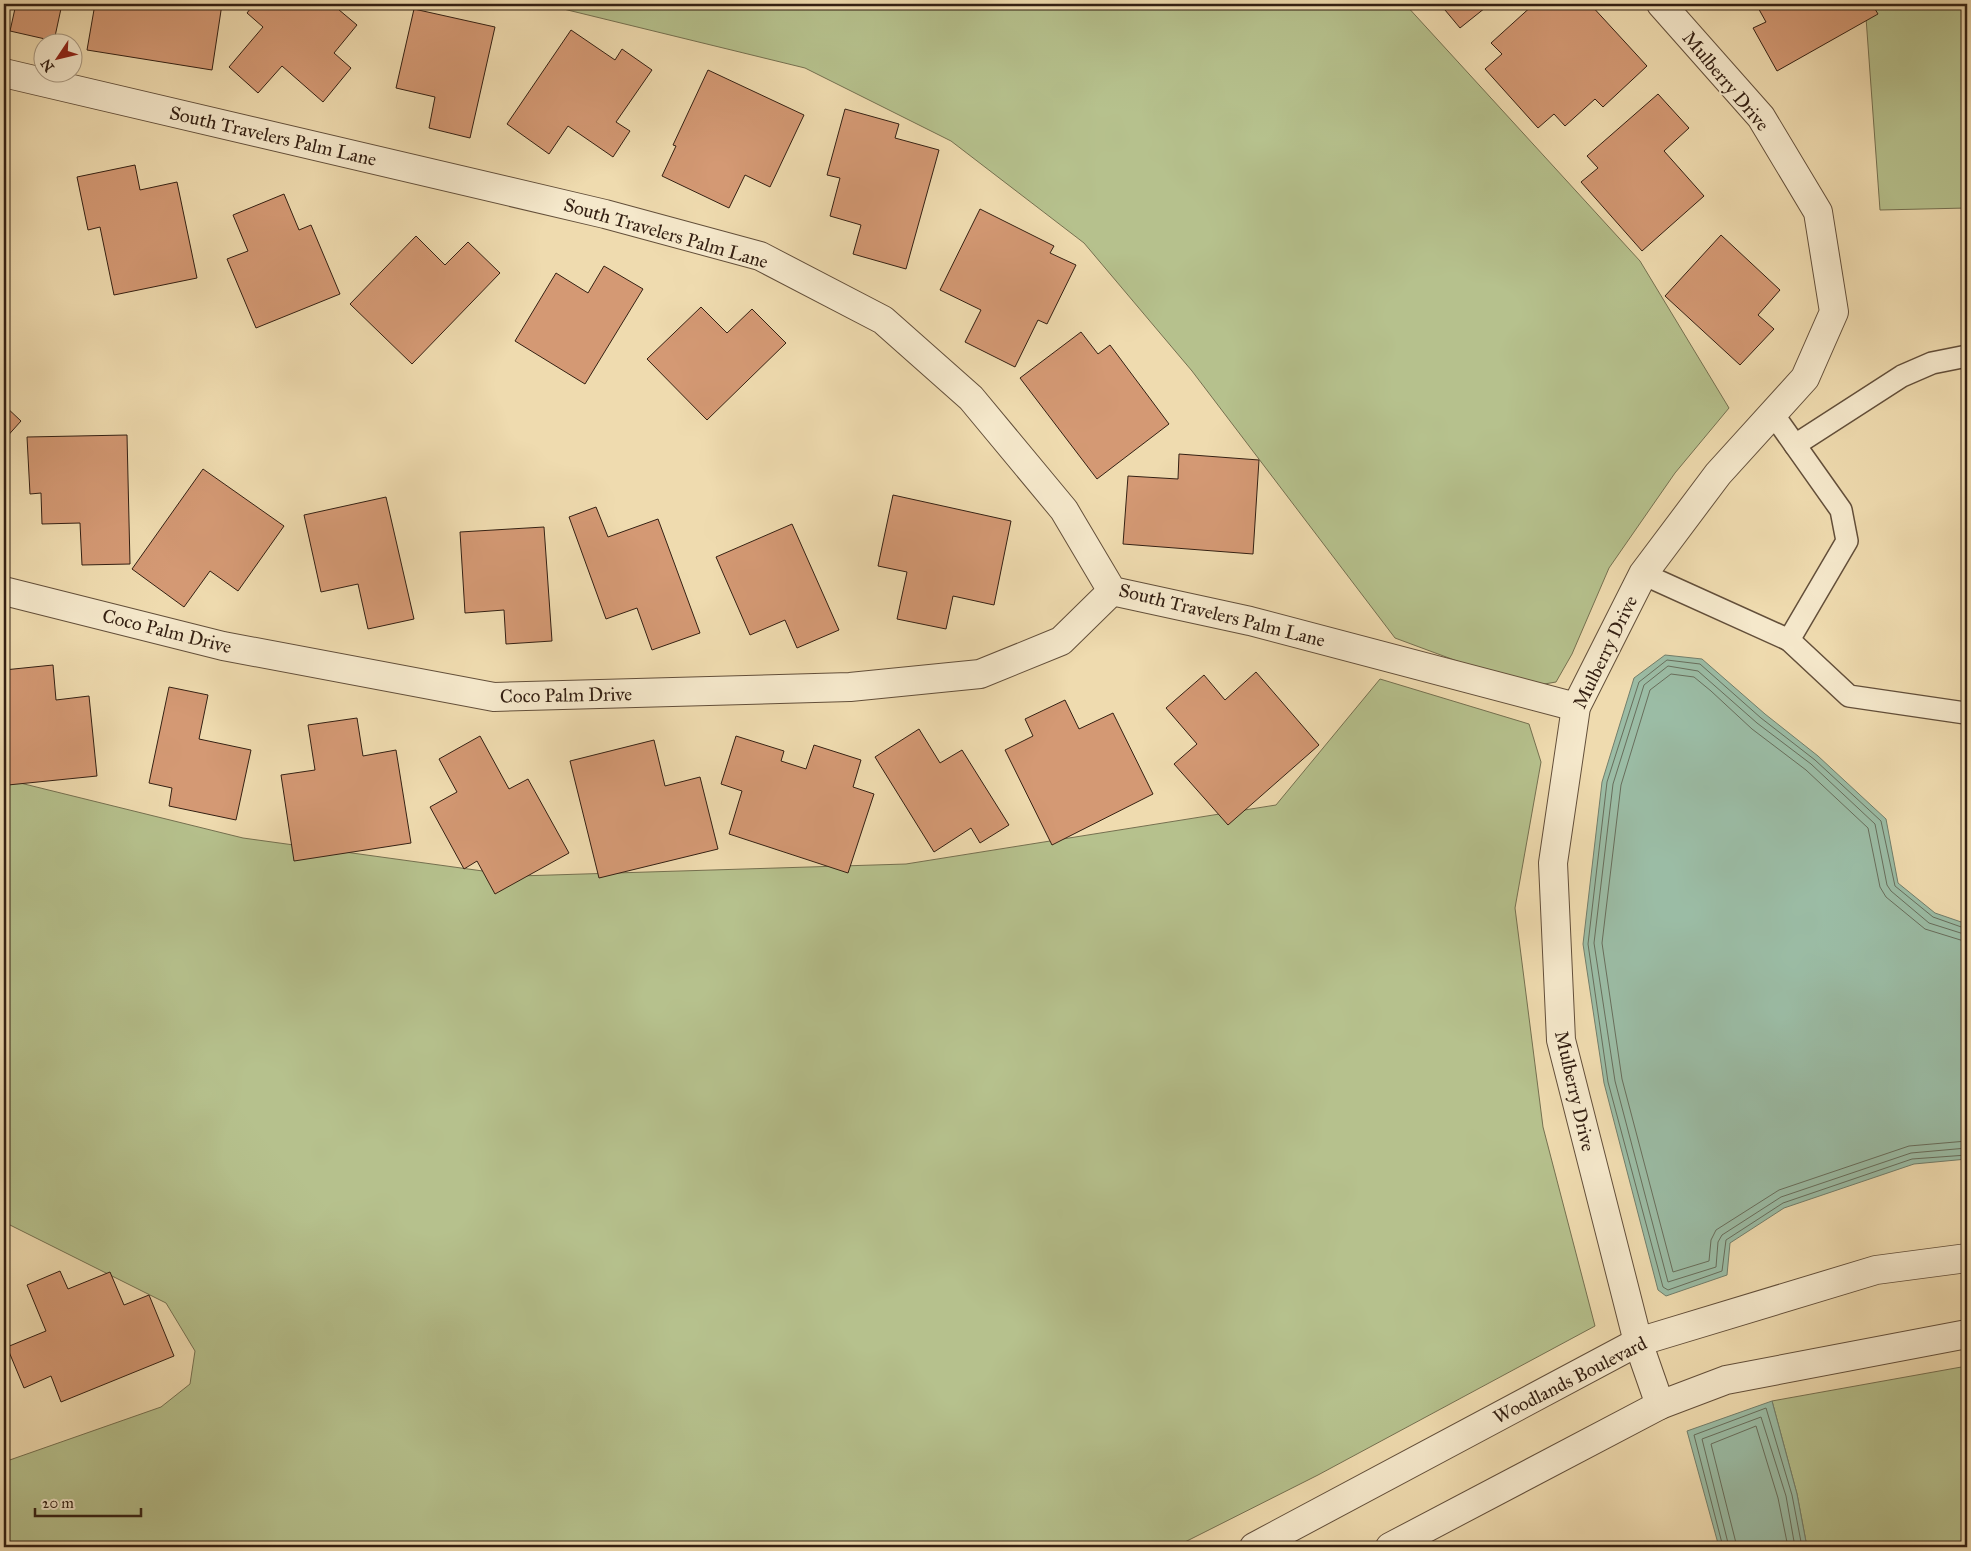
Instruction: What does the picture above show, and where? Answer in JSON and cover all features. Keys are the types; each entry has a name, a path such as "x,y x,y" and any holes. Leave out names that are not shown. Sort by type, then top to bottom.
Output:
{"street":[{"name":"Mulberry Drive","path":"1660,1405 1638,1342 1560,1040 1552,864 1576,706 1643,574 1718,474 1805,378 1834,312 1818,212 1761,117 1661,4"},
{"name":"South Travelers Palm Lane","path":"4,73 605,214 760,256 883,320 971,398 1064,510 1112,591 1250,621 1576,706"},
{"name":"Coco Palm Drive","path":"4,591 223,646 494,698 850,687 980,674 1061,641 1112,591"},
{"name":"Woodlands Boulevard","path":"1254,1547 1638,1342 1876,1270 1967,1258"},
{"path":"1390,1547 1660,1405 1726,1380 1967,1334"}],"lane":[{"path":"1795,445 1902,376 1932,364 1967,356"},
{"path":"1773,414 1841,510 1847,541 1789,640"},
{"path":"1643,574 1789,640 1849,696 1965,713"}],"shaded area":[{"path":"543,4 1405,4 1640,261 1729,408 1675,473 1609,568 1572,654 1556,682 1527,687 1395,638 1192,371 1084,243 951,141 805,68"},
{"path":"1865,4 1967,4 1967,208 1880,210"},
{"path":"1380,679 1529,724 1541,762 1515,908 1543,1127 1595,1326 1318,1475 1175,1547 4,1547 4,1462 161,1407 190,1384 195,1351 166,1303 4,1222 4,779 243,838 519,876 906,864 1276,805"},
{"path":"1967,1366 1967,1547 1807,1547 1797,1494 1772,1401"}],"water":[{"path":"1665,655 1702,659 1765,714 1818,756 1886,819 1898,883 1935,913 1967,924 1967,1159 1914,1164 1784,1208 1730,1243 1727,1275 1666,1296 1658,1290 1604,1083 1583,944 1602,782 1634,678"},
{"path":"1772,1401 1797,1494 1807,1547 1719,1547 1687,1431"}],"building":[{"path":"16,4 62,4 56,32 32,32 32,36 10,31"},
{"path":"95,4 222,4 212,70 87,50"},
{"path":"254,4 332,4 357,25 334,53 351,68 323,102 282,66 258,93 229,67 263,27 247,13"},
{"path":"1440,4 1490,4 1460,28"},
{"path":"1534,4 1590,4 1647,66 1603,107 1595,99 1565,126 1554,114 1538,128 1485,69 1502,54 1491,43"},
{"path":"1756,4 1872,4 1878,14 1777,71 1753,28 1766,22"},
{"path":"414,9 495,27 470,138 429,128 435,97 396,88"},
{"path":"571,30 615,60 622,49 652,70 616,122 630,131 613,157 568,126 549,154 507,124"},
{"path":"708,70 804,115 770,187 745,175 729,208 662,176 676,146 673,145"},
{"path":"1658,94 1689,128 1664,151 1704,196 1642,251 1581,182 1598,168 1587,156"},
{"path":"845,109 899,124 895,138 939,150 906,269 853,254 861,225 830,216 840,178 827,175"},
{"path":"135,165 140,190 177,182 197,278 114,295 100,227 88,230 77,177"},
{"path":"284,194 299,230 311,225 340,294 256,328 227,259 248,251 233,215"},
{"path":"980,209 1054,246 1050,253 1076,265 1047,324 1038,320 1015,367 965,342 981,310 940,290"},
{"path":"1721,235 1780,290 1758,315 1774,329 1740,365 1665,296"},
{"path":"416,236 445,265 468,242 500,273 412,364 350,304"},
{"path":"604,266 643,289 585,384 515,341 556,273 588,293"},
{"path":"701,307 727,333 752,309 786,343 707,420 647,359"},
{"path":"1081,332 1098,354 1110,345 1169,424 1097,479 1020,378"},
{"path":"4,405 21,421 4,440"},
{"path":"127,435 130,564 82,565 80,523 42,524 41,493 30,494 27,437"},
{"path":"1179,454 1259,460 1253,554 1123,544 1128,476 1178,479"},
{"path":"203,469 284,526 238,591 210,571 184,607 132,569"},
{"path":"893,495 1011,521 994,605 953,596 946,629 897,619 907,572 878,566"},
{"path":"386,497 414,619 368,629 358,584 321,592 304,515"},
{"path":"596,507 608,537 658,519 700,633 652,650 637,608 606,619 569,517"},
{"path":"792,524 839,630 797,648 785,620 750,635 716,557"},
{"path":"544,527 552,641 506,644 504,610 465,613 460,532"},
{"path":"53,665 56,700 89,696 97,776 8,785 4,739 4,670"},
{"path":"1256,672 1319,745 1228,825 1174,764 1197,744 1166,708 1204,675 1225,700"},
{"path":"169,687 208,695 199,739 251,750 236,820 169,806 172,788 149,783"},
{"path":"1065,700 1079,729 1113,713 1153,794 1052,845 1005,750 1033,736 1025,719"},
{"path":"357,718 363,756 396,750 411,843 294,861 281,775 315,770 308,725"},
{"path":"919,729 940,763 962,750 1009,825 980,843 971,828 934,852 875,757"},
{"path":"480,736 509,789 528,779 569,853 495,894 477,861 464,869 430,807 457,792 439,759"},
{"path":"736,736 784,751 781,761 806,769 814,745 861,760 853,787 874,794 848,873 729,834 742,791 721,784"},
{"path":"654,740 665,786 700,777 718,849 599,878 570,761"},
{"path":"60,1271 68,1289 110,1272 124,1305 149,1295 174,1356 61,1402 51,1376 24,1388 7,1347 46,1331 27,1285"}]}
